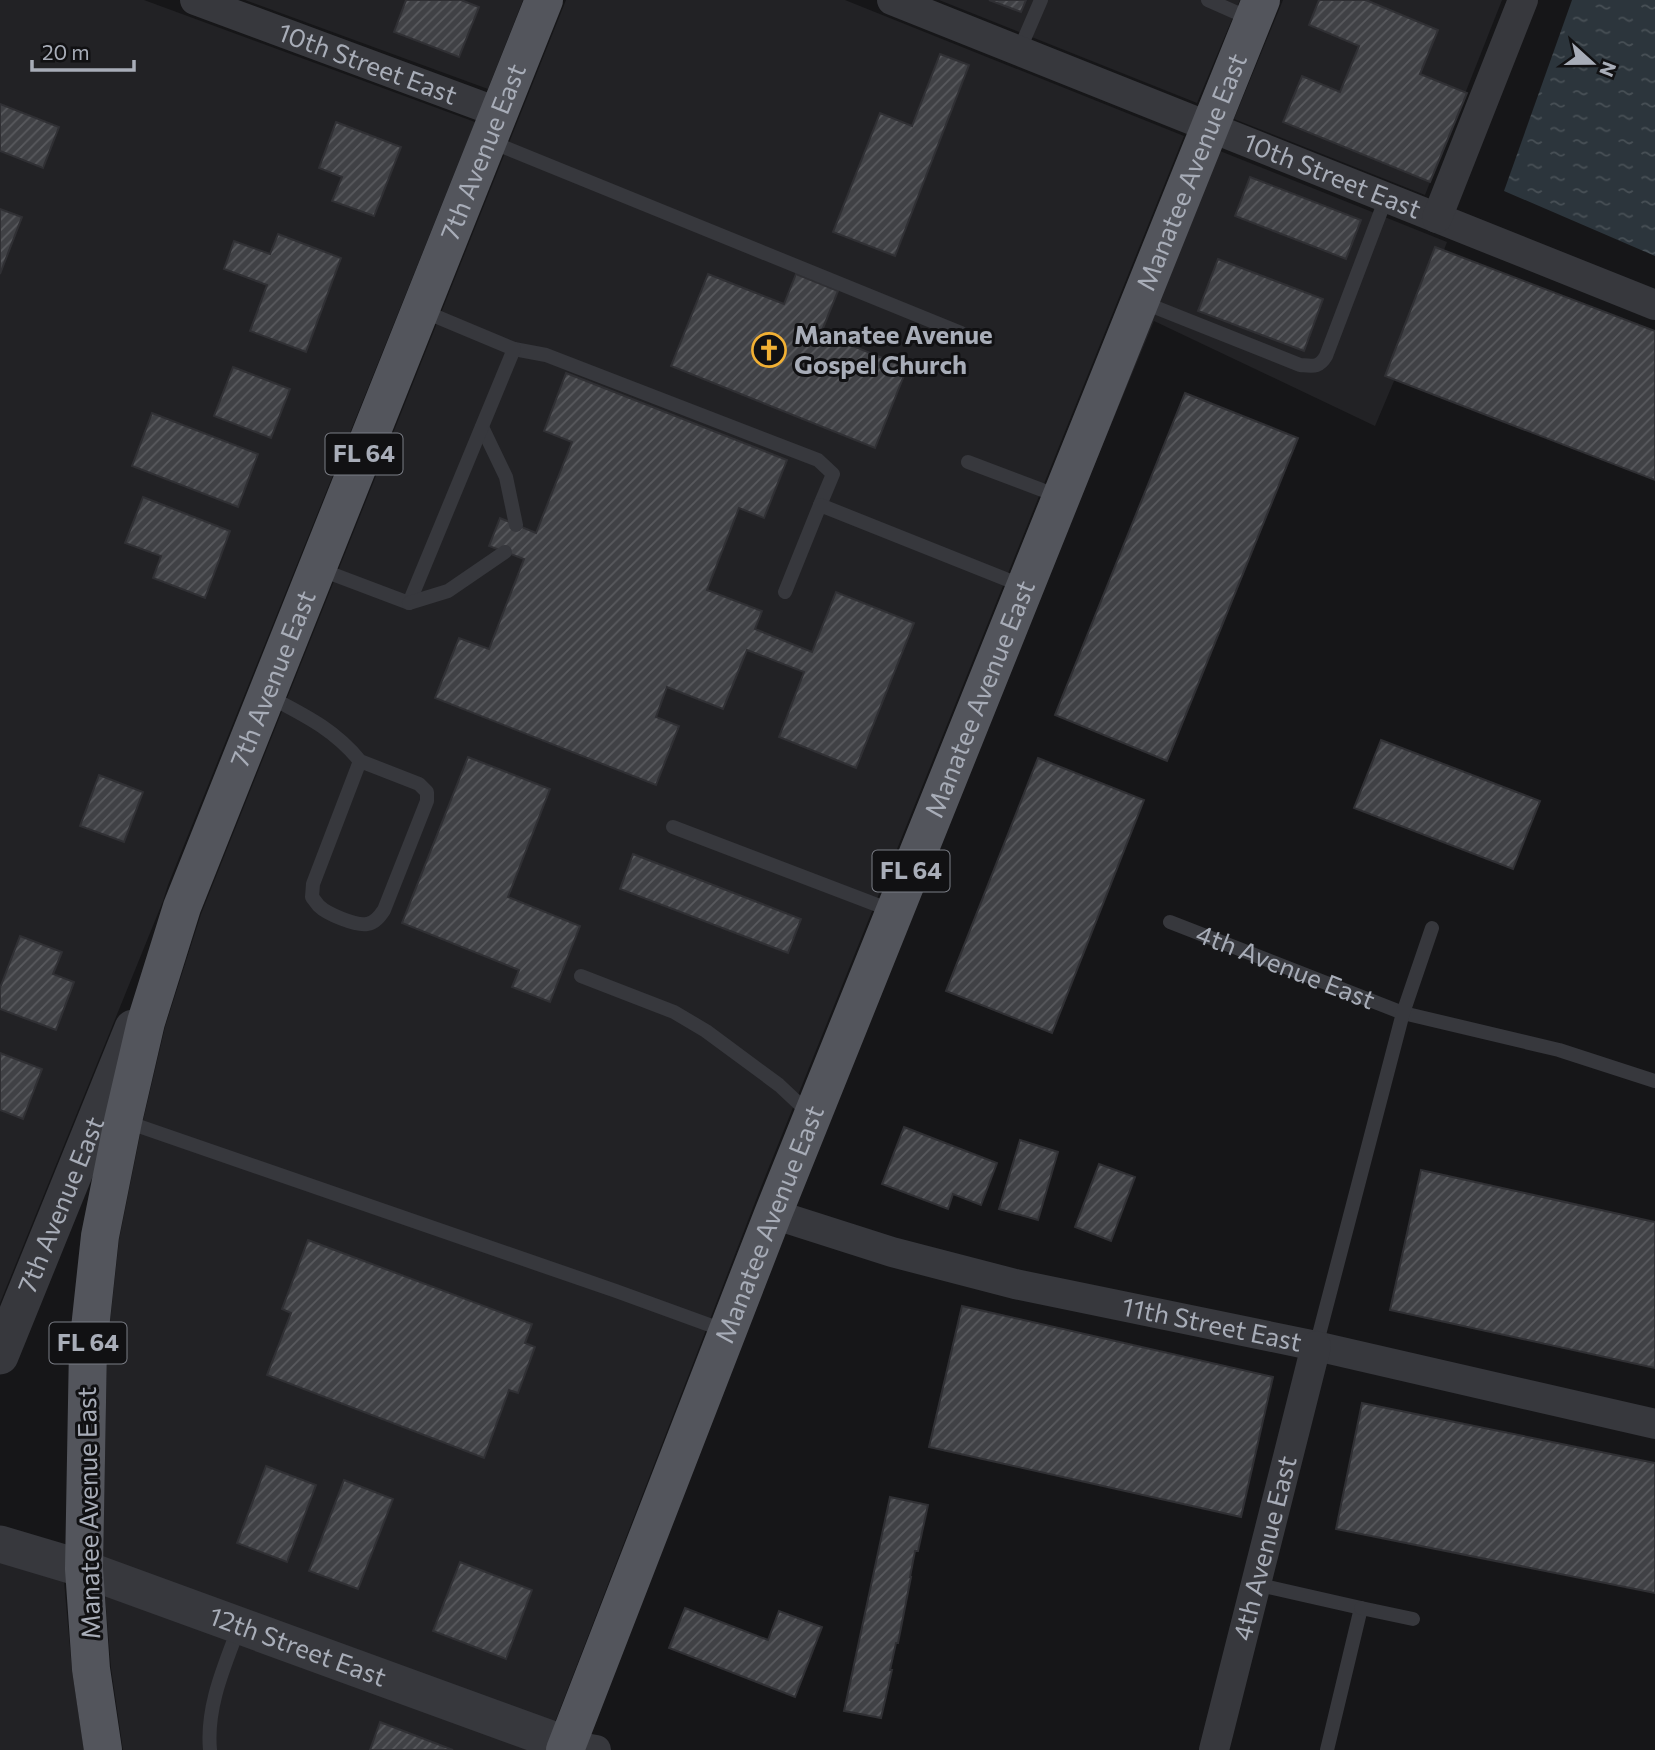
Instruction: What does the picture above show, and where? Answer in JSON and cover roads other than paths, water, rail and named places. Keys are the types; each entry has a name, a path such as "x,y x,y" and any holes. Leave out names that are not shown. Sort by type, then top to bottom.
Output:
{"main road":[{"name":"7th Avenue East","path":"182,907 544,0"},
{"name":"Manatee Avenue East","path":"576,1748 727,1332 773,1214 1257,10"},
{"name":"Manatee Avenue East","path":"103,1750 91,1669 84,1569 88,1346 111,1117 146,1022 182,907"}],"street":[{"name":"10th Street East","path":"194,0 494,127"},
{"name":"10th Street East","path":"892,0 938,9 1020,51 1655,306"},
{"path":"1437,218 1521,1"},
{"name":"7th Avenue East","path":"0,1356 111,1117"},
{"name":"11th Street East","path":"773,1214 892,1252 1015,1284 1317,1346 1655,1424"},
{"name":"4th Avenue East","path":"1214,1750 1317,1346"},
{"name":"12th Street East","path":"0,1544 84,1569 576,1748"}],"lane":[{"path":"1020,51 1041,0"},
{"path":"1208,0 1257,10"},
{"path":"494,127 961,332"},
{"path":"1139,301 1300,365 1314,366 1322,363 1386,198"},
{"path":"421,310 514,349 546,355 818,460 833,474 785,592"},
{"path":"409,603 514,349"},
{"path":"482,427 506,477 516,525"},
{"path":"968,462 1061,497"},
{"path":"820,505 1025,587"},
{"path":"317,568 409,603 448,591 505,552"},
{"path":"267,695 331,732 346,744 360,761 419,784 426,792 427,801 384,910 369,924 357,924 328,913 318,906 312,897 313,884 360,761"},
{"path":"674,827 895,911"},
{"name":"4th Avenue East","path":"1170,922 1403,1013 1559,1051 1655,1081"},
{"path":"1317,1346 1403,1013 1432,928"},
{"path":"581,976 674,1012 706,1031 779,1085 812,1116"},
{"path":"111,1117 727,1332"},
{"path":"1255,1584 1413,1619"},
{"path":"1327,1750 1361,1608"},
{"path":"210,1750 211,1706 240,1626"}],"water":[{"path":"1572,0 1655,0 1655,256 1504,191"}],"place":[{"name":"Manatee Avenue Gospel Church","path":"769,350"}]}
